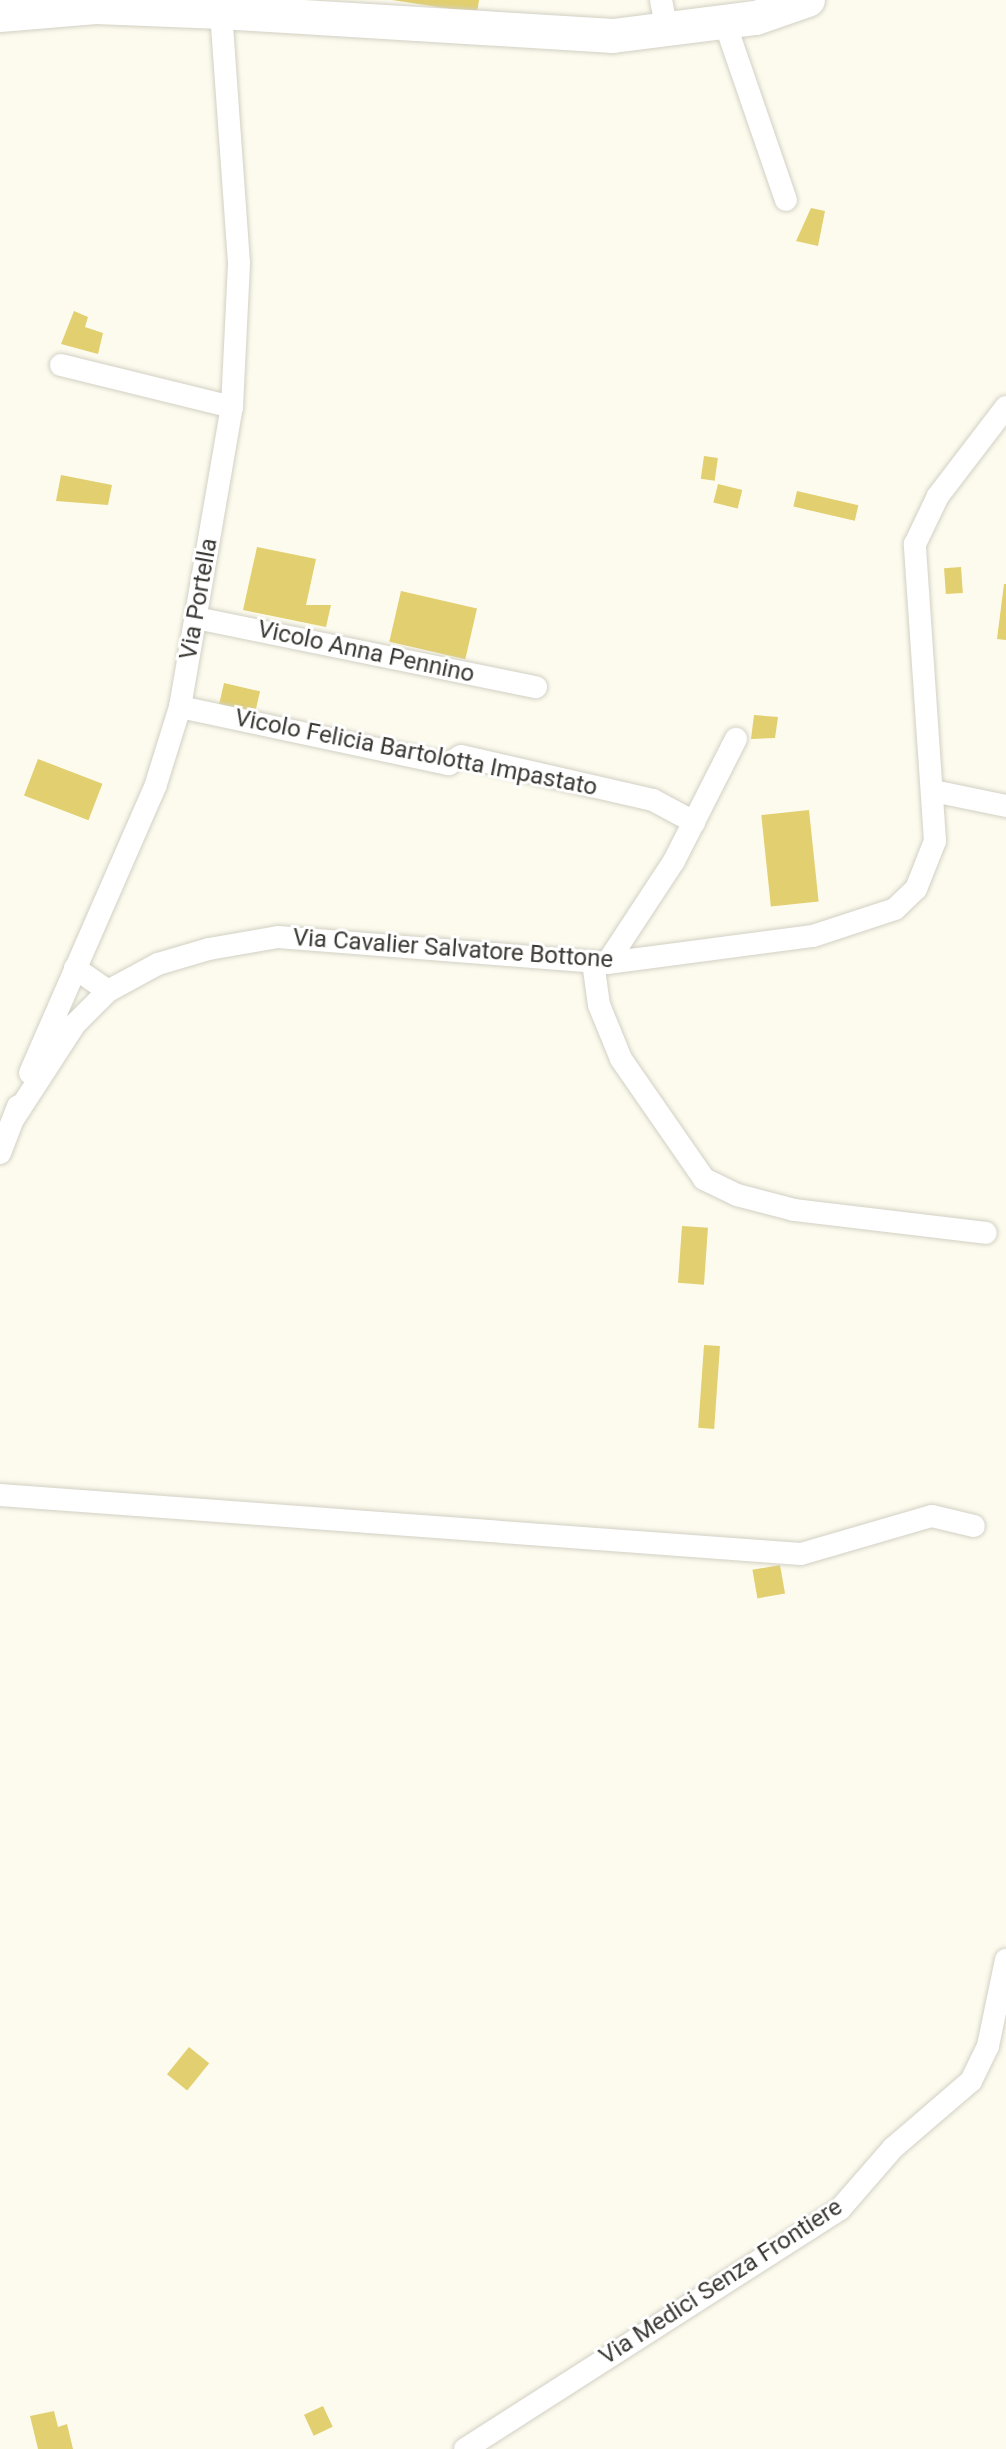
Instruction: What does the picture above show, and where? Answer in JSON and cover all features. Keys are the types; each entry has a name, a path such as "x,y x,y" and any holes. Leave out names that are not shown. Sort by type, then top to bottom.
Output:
{"main road":[{"path":"0,15 96,7 371,11 613,36 664,16 725,23 808,0"}],"street":[{"name":"Via Portella","path":"5,1136 156,784 180,707 232,407 239,263 235,8"},
{"path":"725,23 786,200"},
{"path":"61,365 232,407"},
{"name":"Via Cavalier Salvatore Bottone","path":"5,1136 75,1024 108,991 183,956 278,937 600,963 813,936 887,914 916,889 931,856 942,792 915,544 938,496 1006,407"},
{"name":"Vicolo Anna Pennino","path":"196,618 536,687"},
{"name":"Vicolo Felicia Bartolotta Impastato","path":"180,707 449,764 461,756 653,800 694,822"},
{"path":"736,739 694,822 600,963 599,1005 621,1059 704,1179 737,1195 794,1210 986,1233"},
{"path":"942,792 968,787 1006,791"},
{"path":"942,792 1006,806"},
{"path":"75,968 108,991"},
{"path":"0,1495 801,1554 932,1516 974,1526"},
{"name":"Via Medici Senza Frontiere","path":"465,2449 840,2209 893,2148 948,2105 979,2068 1006,1960"}],"building":[{"path":"392,0 479,0 477,13"},
{"path":"811,208 825,211 818,246 796,241"},
{"path":"74,311 88,317 85,327 103,333 98,354 61,344"},
{"path":"704,456 718,458 715,481 701,479"},
{"path":"61,475 112,485 108,505 56,501"},
{"path":"718,484 742,490 738,508 713,502"},
{"path":"797,491 858,505 855,521 793,507"},
{"path":"257,547 316,559 306,605 331,605 326,627 243,610"},
{"path":"961,567 963,593 946,594 944,568"},
{"path":"1006,584 1006,640 997,639"},
{"path":"401,591 477,609 465,659 389,642"},
{"path":"224,683 260,691 254,720 217,711"},
{"path":"754,715 778,717 775,738 751,739"},
{"path":"38,759 102,784 88,820 24,795"},
{"path":"809,810 819,901 771,907 761,815"},
{"path":"682,1226 708,1228 704,1285 678,1283"},
{"path":"704,1345 720,1346 714,1429 698,1428"},
{"path":"780,1565 785,1594 757,1598 752,1570"},
{"path":"189,2047 209,2063 187,2091 167,2074"},
{"path":"323,2406 333,2427 314,2436 304,2415"},
{"path":"54,2411 58,2427 67,2424 73,2449 38,2449 30,2416"}]}
